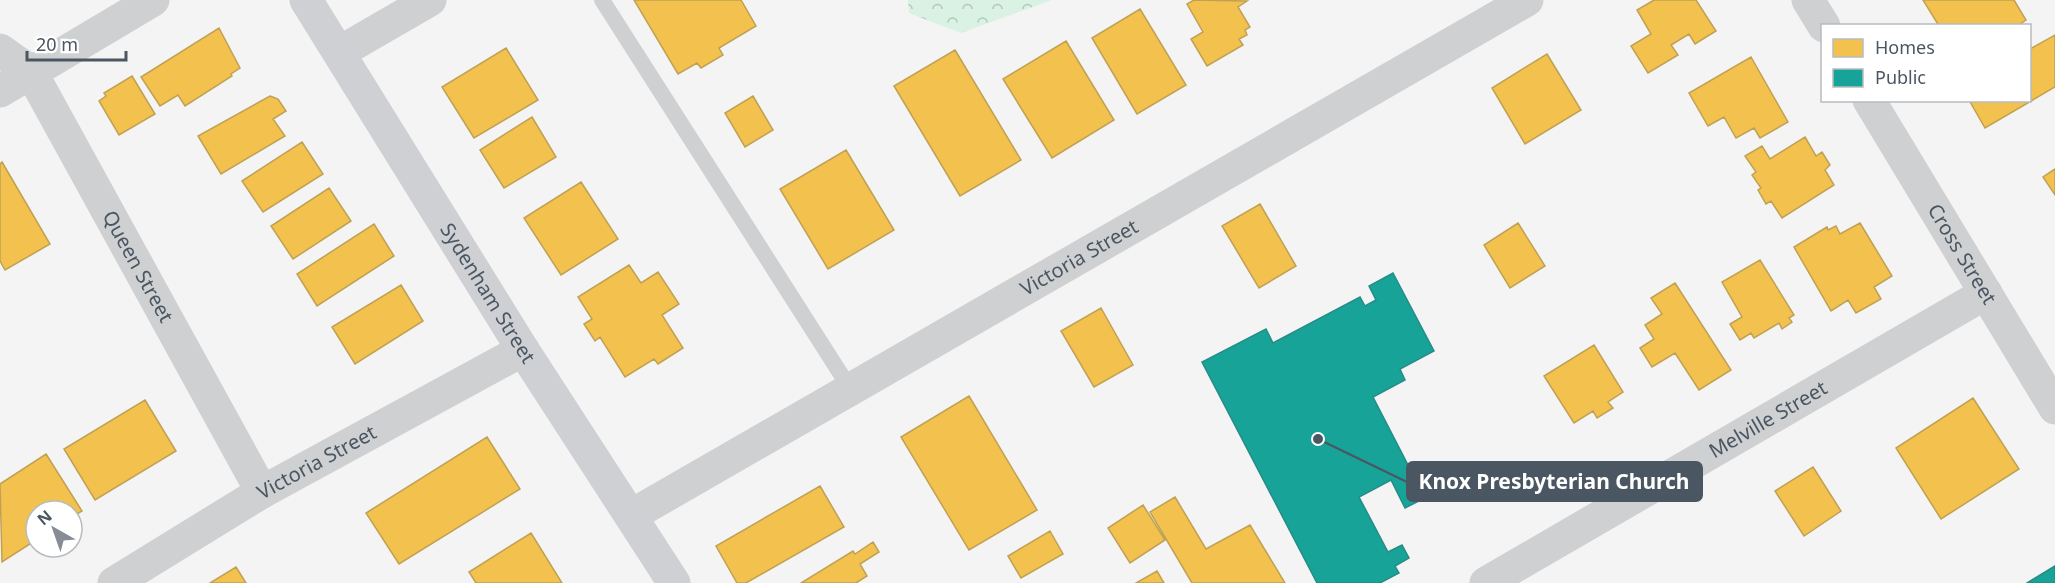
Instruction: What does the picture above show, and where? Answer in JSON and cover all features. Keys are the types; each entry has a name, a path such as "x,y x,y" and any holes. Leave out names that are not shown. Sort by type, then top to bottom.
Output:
{"main road":[{"name":"Sydenham Street","path":"306,0 523,350 674,583"}],"street":[{"path":"0,91 153,0"},
{"path":"340,52 430,0"},
{"name":"Victoria Street","path":"632,515 1527,0"},
{"path":"1808,0 1823,24"},
{"name":"Queen Street","path":"0,50 31,72 262,492"},
{"name":"Cross Street","path":"1870,102 2055,408"},
{"name":"Melville Street","path":"1486,583 1986,293"},
{"name":"Victoria Street","path":"114,583 262,492 523,350"}],"lane":[{"path":"602,0 851,390"}],"green space":[{"path":"908,0 1052,0 961,33 909,13"}],"building: Homes":[{"path":"634,0 741,0 756,26 719,48 723,55 701,68 697,63 678,74"},
{"path":"1194,0 1247,1 1238,7 1250,27 1245,30 1247,35 1239,39 1243,45 1207,66 1191,39 1203,32 1187,4"},
{"path":"1654,0 1696,0 1716,31 1695,44 1689,34 1671,45 1678,55 1648,73 1631,46 1651,34 1637,10"},
{"path":"1923,0 2014,0 2026,20 2020,24 1938,24"},
{"path":"1140,9 1186,85 1137,114 1092,38"},
{"path":"219,28 240,68 231,74 232,76 185,106 178,95 160,106 141,77"},
{"path":"2055,35 2055,87 2031,101 2031,48"},
{"path":"1066,41 1114,120 1052,158 1003,79"},
{"path":"506,48 538,100 474,138 442,87"},
{"path":"955,50 1021,160 960,196 894,86"},
{"path":"1547,54 1581,110 1525,144 1492,88"},
{"path":"1751,57 1788,122 1760,138 1754,128 1736,138 1724,117 1708,126 1689,93"},
{"path":"132,76 155,114 119,135 99,101 106,96 104,93"},
{"path":"270,96 278,99 286,111 273,119 285,136 221,174 198,136"},
{"path":"753,96 773,130 745,147 725,113"},
{"path":"1970,102 2029,102 1985,128"},
{"path":"532,117 556,157 504,188 480,150"},
{"path":"1805,137 1816,156 1822,152 1830,165 1825,170 1834,185 1782,218 1771,201 1766,204 1758,190 1761,188 1752,175 1756,172 1745,156 1762,146 1770,159"},
{"path":"302,142 323,174 263,212 242,181"},
{"path":"846,150 894,230 828,269 780,189"},
{"path":"2,162 50,244 5,270 0,261 0,164"},
{"path":"2055,169 2055,195 2043,177"},
{"path":"581,182 618,239 561,275 524,218"},
{"path":"329,188 351,221 293,259 271,226"},
{"path":"1260,204 1296,266 1259,288 1222,226"},
{"path":"1518,223 1545,266 1510,288 1484,245"},
{"path":"1860,223 1892,276 1874,287 1881,299 1856,313 1848,300 1831,311 1794,247 1827,227 1828,230 1836,226 1840,234"},
{"path":"374,224 394,256 317,306 297,274"},
{"path":"1760,260 1794,315 1789,318 1792,322 1782,329 1779,323 1754,338 1751,333 1740,340 1730,324 1742,317 1722,282"},
{"path":"629,265 641,283 658,272 679,304 662,315 683,348 658,364 654,359 625,377 600,337 595,341 584,324 592,319 578,297"},
{"path":"1675,283 1731,370 1699,390 1675,353 1652,367 1640,348 1654,339 1645,325 1662,314 1651,298"},
{"path":"401,285 423,321 355,364 332,327"},
{"path":"1101,308 1133,365 1094,387 1061,331"},
{"path":"1594,345 1623,392 1608,402 1613,408 1597,418 1593,411 1574,423 1544,376"},
{"path":"969,396 1037,510 969,550 901,437"},
{"path":"1973,398 2019,469 1941,519 1896,448"},
{"path":"145,400 176,451 95,500 64,449"},
{"path":"487,437 520,489 399,564 366,513"},
{"path":"46,454 74,499 24,499 24,548 2,562 0,484"},
{"path":"1813,467 1841,511 1804,536 1775,491"},
{"path":"820,486 844,527 746,583 737,583 716,546"},
{"path":"1175,497 1206,549 1250,525 1285,583 1192,583 1150,512"},
{"path":"1143,505 1165,540 1130,563 1108,528"},
{"path":"1050,531 1063,554 1021,578 1008,556"},
{"path":"531,533 562,583 476,583 469,572"},
{"path":"873,542 879,552 860,564 867,576 856,583 801,583 853,551 855,554"},
{"path":"236,567 246,583 210,583"},
{"path":"1157,571 1164,583 1136,583"}],"building: Public":[{"path":"1393,273 1434,351 1400,369 1405,380 1373,397 1425,498 1405,508 1391,480 1359,497 1388,552 1402,545 1409,558 1395,566 1399,573 1380,583 1317,583 1202,362 1266,329 1273,343 1360,297 1365,306 1376,300 1369,286"},
{"path":"2055,566 2055,583 2027,583"}],"place":[{"name":"Knox Presbyterian Church","path":"1318,439"}]}
